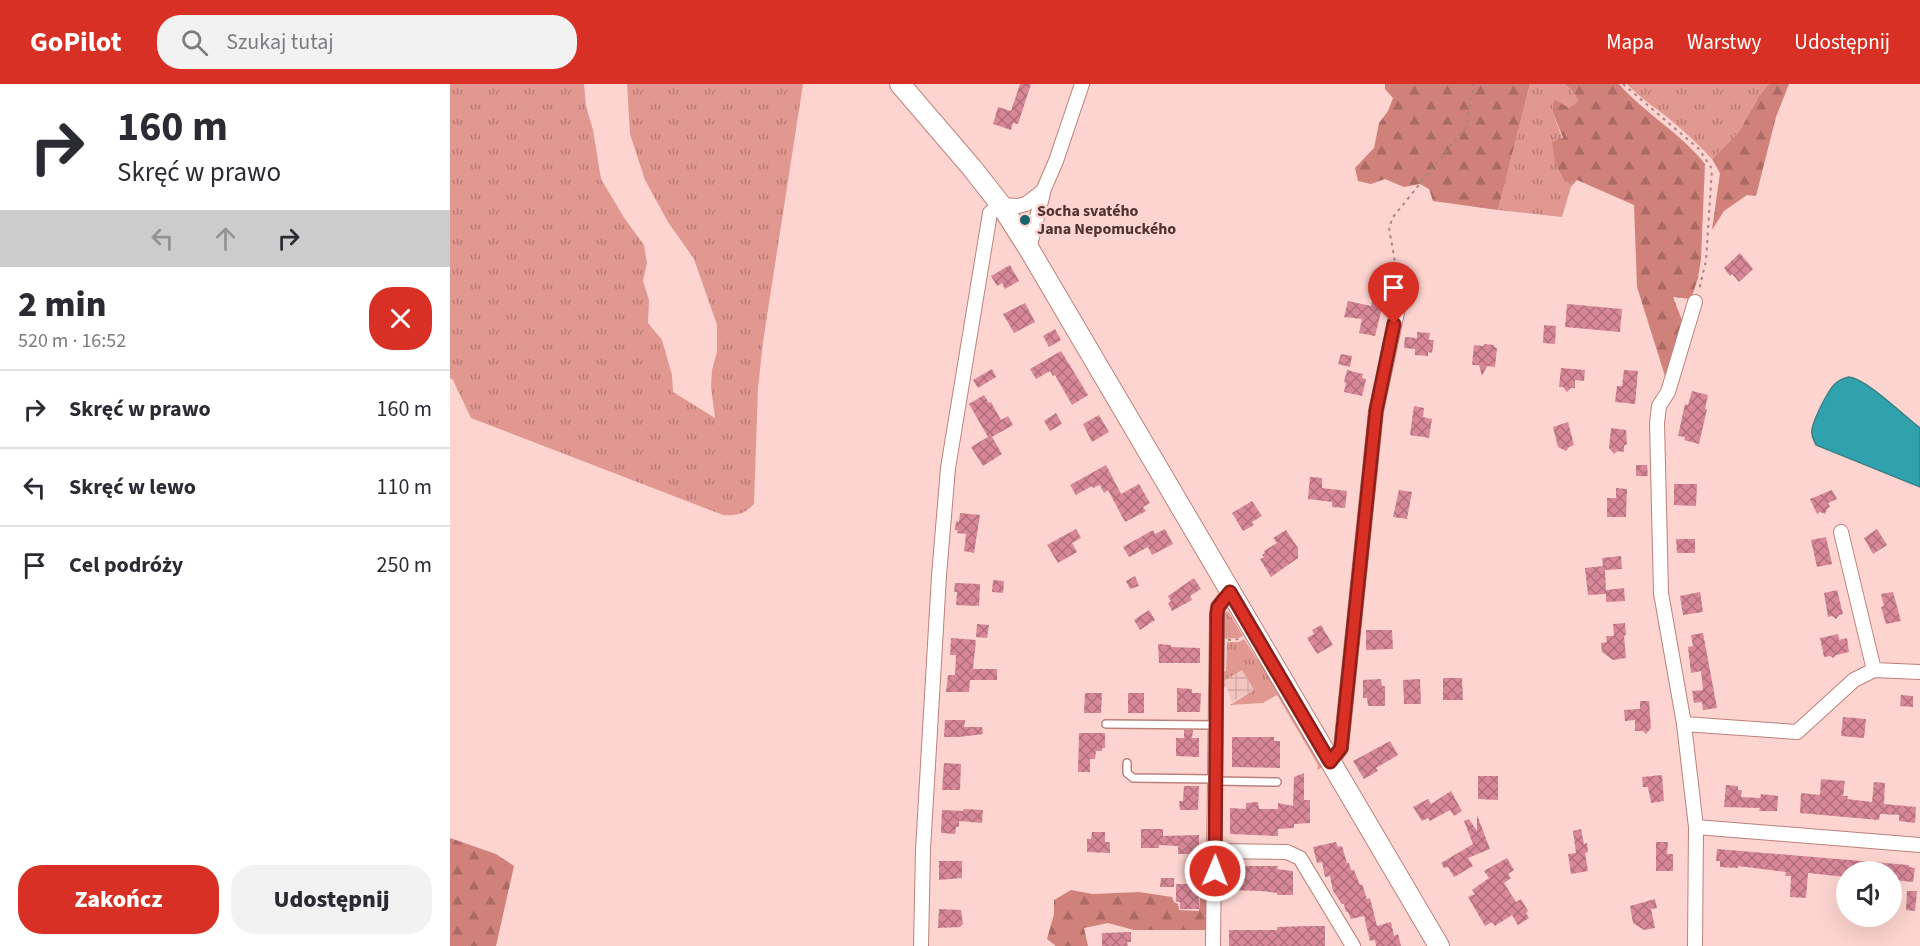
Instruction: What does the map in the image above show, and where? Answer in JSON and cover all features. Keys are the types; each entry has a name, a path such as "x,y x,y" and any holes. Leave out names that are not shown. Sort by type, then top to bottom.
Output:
{"street":[{"path":"900,84 1001,205 1029,249 1439,946"},
{"path":"1029,249 1043,191 1056,161 1082,84"},
{"path":"921,946 923,850 936,612 948,468 990,213 1001,205 1026,204 1043,191"},
{"path":"1695,302 1668,392 1659,406 1657,423 1661,592 1684,724 1696,827 1695,946"},
{"path":"1330,762 1341,748 1376,411 1399,303"},
{"path":"1841,532 1874,670"},
{"path":"1213,946 1218,607 1230,592"},
{"path":"1684,724 1797,732 1854,680 1874,670 1920,672"},
{"path":"1696,827 1920,845"},
{"path":"1215,851 1287,852 1300,858 1353,946"}],"lane":[{"path":"1106,724 1215,725"},
{"path":"1127,763 1127,773 1133,778 1277,782"}],"path":[{"path":"1399,303 1399,278 1389,228 1393,217 1410,194 1466,127 1474,84"},
{"path":"1623,84 1699,148 1712,169 1705,269 1695,302"},
{"path":"1217,640 1239,640 1245,636"}],"shaded area":[{"path":"1242,670 1254,690 1232,702 1224,681"}],"green space":[{"path":"450,84 584,84 586,106 593,130 601,179 644,245 647,263 643,281 649,300 648,323 662,340 672,375 673,392 715,418 711,387 712,370 717,352 717,325 694,259 668,222 645,180 630,134 627,84 803,84 763,342 758,388 754,504 747,510 736,515 723,515 471,418 450,378"},
{"path":"1385,84 1530,84 1498,210 1433,201 1429,189 1420,184 1404,187 1385,179 1371,184 1358,181 1355,168 1374,148 1379,123 1388,111 1393,98 1385,89"},
{"path":"1530,84 1565,84 1575,94 1578,101 1569,109 1554,99 1552,110 1577,180 1571,187 1562,217 1498,210"},
{"path":"1565,84 1619,84 1705,164 1701,259 1698,278 1691,299 1673,297 1688,336 1673,385 1665,376 1637,287 1634,205 1577,180 1565,182 1555,162 1552,142 1563,138 1552,110 1554,99 1569,108 1578,101 1575,94"},
{"path":"1627,84 1769,84 1759,96 1739,132 1712,159 1679,127"},
{"path":"1769,84 1789,84 1776,117 1756,196 1747,195 1724,211 1712,230 1720,173 1712,159 1739,132 1759,96"},
{"path":"1228,611 1243,636 1239,638 1221,639 1224,613"},
{"path":"1244,639 1257,659 1260,658 1324,766 1317,770 1318,765 1277,695 1263,703 1230,705 1254,690 1242,670 1224,681 1226,686 1220,688 1220,672 1226,671 1227,642 1239,642"},
{"path":"450,838 496,854 514,866 496,946 450,946"},
{"path":"1071,890 1093,894 1139,892 1172,897 1178,904 1179,910 1199,911 1200,898 1208,898 1208,930 1134,930 1108,923 1084,928 1088,946 1056,946 1047,939 1054,914 1054,900"}],"water":[{"path":"1849,377 1857,379 1875,391 1920,428 1920,487 1816,445 1812,431 1821,406 1833,386"}],"building":[{"path":"1020,84 1031,84 1018,124 1013,123 1011,130 993,124 998,107 1011,111"},
{"path":"1740,253 1753,269 1739,282 1724,268"},
{"path":"1010,265 1019,281 1005,289 1002,283 997,286 991,276"},
{"path":"1373,297 1384,300 1375,336 1359,333 1362,319 1344,317 1348,301 1371,306"},
{"path":"1025,303 1035,322 1014,333 1003,314"},
{"path":"1567,304 1622,309 1620,332 1565,327"},
{"path":"1544,325 1556,326 1555,344 1543,343"},
{"path":"1055,329 1061,340 1049,347 1043,336"},
{"path":"1417,332 1430,333 1429,340 1434,340 1432,353 1428,352 1428,356 1415,355 1415,349 1404,348 1405,337 1417,338"},
{"path":"1484,344 1494,345 1497,348 1495,367 1487,366 1482,376 1479,365 1472,365 1474,345 1484,346"},
{"path":"1061,351 1088,395 1072,405 1055,375 1053,376 1050,371 1036,379 1030,369"},
{"path":"1341,354 1352,356 1350,367 1338,364"},
{"path":"1561,368 1585,370 1584,381 1575,380 1575,388 1567,392 1563,387 1559,387"},
{"path":"992,369 996,377 978,388 973,380"},
{"path":"1347,370 1363,374 1362,378 1366,379 1362,396 1344,392"},
{"path":"1624,370 1638,371 1635,404 1615,402 1617,386 1622,386"},
{"path":"1692,391 1708,395 1699,444 1678,436 1685,404 1688,405"},
{"path":"984,395 989,403 991,402 1001,420 1008,416 1013,425 992,437 1002,454 983,466 971,447 988,437 969,404"},
{"path":"1414,406 1424,408 1423,417 1432,419 1429,438 1410,435"},
{"path":"1056,413 1062,424 1050,431 1044,421"},
{"path":"1099,415 1109,432 1092,442 1083,424"},
{"path":"1568,422 1574,445 1566,451 1558,447 1553,427"},
{"path":"1611,428 1626,430 1627,444 1624,446 1624,452 1618,451 1614,454 1609,448"},
{"path":"1106,465 1121,494 1139,484 1150,503 1143,507 1146,511 1125,522 1108,490 1104,493 1100,485 1093,488 1092,486 1076,495 1070,485"},
{"path":"1636,465 1647,465 1648,476 1636,476"},
{"path":"1310,477 1322,478 1322,488 1347,491 1345,508 1332,507 1332,502 1308,499"},
{"path":"1674,484 1697,484 1696,506 1674,505"},
{"path":"1616,488 1627,489 1626,517 1607,517 1607,498 1616,498"},
{"path":"1399,490 1412,492 1407,519 1393,517"},
{"path":"1832,490 1837,499 1828,503 1830,507 1825,514 1820,512 1817,514 1810,499"},
{"path":"1252,501 1262,516 1252,522 1254,525 1243,531 1232,513"},
{"path":"960,513 980,515 974,553 964,551 966,534 957,533 958,530 955,530"},
{"path":"1076,529 1081,538 1072,543 1077,552 1058,563 1047,545"},
{"path":"1165,529 1173,544 1152,555 1148,547 1129,557 1123,547 1153,530 1155,534"},
{"path":"1877,529 1887,545 1873,554 1864,538"},
{"path":"1286,530 1298,548 1298,558 1271,577 1260,559 1264,557 1262,555 1264,551 1277,543 1273,538"},
{"path":"1826,537 1832,564 1817,567 1811,540"},
{"path":"1676,539 1695,539 1695,553 1677,553"},
{"path":"1621,556 1622,569 1605,570 1606,590 1624,588 1625,601 1606,602 1606,594 1588,595 1585,568 1603,566 1602,558"},
{"path":"1135,576 1139,586 1130,589 1126,581"},
{"path":"1194,578 1201,589 1190,596 1192,600 1172,611 1168,603 1171,601 1168,596"},
{"path":"993,580 1004,581 1003,593 992,592"},
{"path":"955,583 980,584 979,606 956,605"},
{"path":"1837,590 1843,614 1836,619 1832,616 1828,617 1824,593"},
{"path":"1700,592 1703,612 1683,615 1680,596"},
{"path":"1893,592 1901,621 1886,624 1881,607 1884,606 1881,594"},
{"path":"1149,610 1155,620 1140,630 1134,620"},
{"path":"1625,623 1626,658 1613,660 1602,652 1601,643 1607,642 1606,636 1614,636 1613,624"},
{"path":"977,624 989,625 987,638 976,637"},
{"path":"1321,625 1333,645 1317,654 1307,638 1314,634 1312,630"},
{"path":"1366,630 1392,630 1393,649 1366,650"},
{"path":"1703,633 1717,708 1703,710 1702,702 1694,703 1692,691 1703,690 1701,671 1691,673 1688,647 1693,646 1691,635"},
{"path":"1838,634 1839,640 1847,638 1849,652 1833,658 1824,657 1820,638"},
{"path":"951,638 976,640 973,669 997,669 997,680 970,680 969,692 946,692 948,675 955,675 956,655 950,655"},
{"path":"1158,644 1200,648 1200,663 1159,663"},
{"path":"1443,678 1462,678 1463,700 1443,700"},
{"path":"1381,679 1382,686 1385,686 1385,706 1368,706 1367,698 1363,698 1363,680"},
{"path":"1420,679 1421,704 1404,704 1403,680"},
{"path":"1177,688 1192,689 1192,693 1201,693 1200,712 1177,712"},
{"path":"1085,693 1102,693 1101,713 1084,713"},
{"path":"1128,693 1144,693 1144,713 1128,713"},
{"path":"1901,695 1913,696 1913,707 1900,706"},
{"path":"1640,701 1649,701 1651,728 1646,734 1643,731 1635,731 1635,720 1625,721 1624,710 1640,709"},
{"path":"1843,717 1866,719 1864,738 1841,736"},
{"path":"945,720 965,720 964,727 982,727 983,734 944,737"},
{"path":"1184,730 1193,730 1192,738 1199,738 1199,757 1176,756 1176,738 1184,738"},
{"path":"1079,733 1105,733 1105,748 1102,748 1102,751 1096,751 1095,759 1090,759 1090,772 1078,772"},
{"path":"1232,737 1274,737 1274,741 1280,741 1280,768 1232,767"},
{"path":"1390,741 1398,755 1376,768 1378,771 1364,779 1353,761"},
{"path":"944,763 961,764 960,790 942,790"},
{"path":"1304,773 1304,800 1310,800 1310,823 1294,824 1294,828 1278,829 1278,836 1230,834 1230,808 1246,809 1246,803 1258,802 1259,809 1278,809 1278,803 1293,806 1294,777"},
{"path":"1662,775 1664,801 1651,803 1648,787 1643,787 1642,777"},
{"path":"1478,776 1498,776 1498,800 1478,799"},
{"path":"1821,779 1845,781 1843,796 1848,796 1847,799 1872,802 1874,782 1885,783 1884,804 1916,807 1915,823 1899,821 1899,815 1880,814 1879,820 1800,813 1801,793 1820,795"},
{"path":"1726,785 1738,786 1738,790 1742,790 1741,797 1760,798 1761,794 1778,796 1777,811 1724,807"},
{"path":"1184,786 1199,786 1198,810 1180,810 1179,801 1183,801"},
{"path":"1451,791 1462,811 1454,816 1450,810 1430,821 1428,818 1422,821 1413,807 1428,799 1431,804"},
{"path":"964,809 983,810 982,823 959,821 955,834 941,833 942,810 963,811"},
{"path":"1477,815 1490,849 1468,858 1473,866 1454,877 1448,867 1444,868 1441,863 1473,844 1464,821 1469,819 1477,831"},
{"path":"1141,829 1163,829 1163,836 1199,835 1199,854 1178,854 1178,846 1159,845 1159,848 1141,848"},
{"path":"1581,829 1584,844 1587,843 1588,852 1585,853 1588,871 1571,874 1568,854 1576,853 1573,831"},
{"path":"1092,832 1105,832 1105,842 1110,842 1110,853 1087,852 1087,839 1091,839"},
{"path":"1336,842 1338,847 1342,846 1347,863 1351,870 1354,870 1360,885 1362,884 1367,899 1370,898 1377,926 1391,922 1394,936 1398,934 1401,946 1376,946 1375,940 1370,941 1364,916 1351,919 1346,912 1344,904 1333,891 1330,876 1325,877 1322,862 1317,863 1313,847"},
{"path":"1656,842 1668,842 1667,854 1673,854 1673,871 1656,871"},
{"path":"1717,849 1861,861 1836,861 1836,876 1808,873 1806,898 1790,897 1791,876 1785,876 1786,872 1738,866 1738,868 1720,867 1720,861 1716,861"},
{"path":"1507,858 1514,870 1508,874 1511,878 1504,883 1516,902 1521,899 1529,918 1518,925 1512,915 1495,926 1492,922 1485,926 1468,897 1475,894 1472,890 1489,878 1484,871"},
{"path":"939,861 962,861 962,878 939,880"},
{"path":"1902,864 1915,868 1913,882 1902,881"},
{"path":"1228,866 1278,866 1277,869 1293,871 1293,895 1228,890"},
{"path":"1161,878 1174,878 1174,887 1160,887"},
{"path":"1176,884 1199,884 1199,909 1180,909 1180,902 1176,902"},
{"path":"1907,891 1917,891 1915,911 1906,910"},
{"path":"1655,899 1657,908 1651,909 1655,928 1644,930 1633,923 1630,906"},
{"path":"939,909 961,910 963,925 938,928"},
{"path":"1325,926 1325,946 1229,946 1229,930 1277,930 1277,927"},
{"path":"1131,932 1131,942 1127,942 1128,946 1102,946 1102,933"}],"place":[{"name":"Socha svatého Jana Nepomuckého","path":"1025,220"}],"route":[{"path":"1215,871 1217,614 1218,607 1230,592 1330,762 1341,748 1376,411 1394,324"}]}
